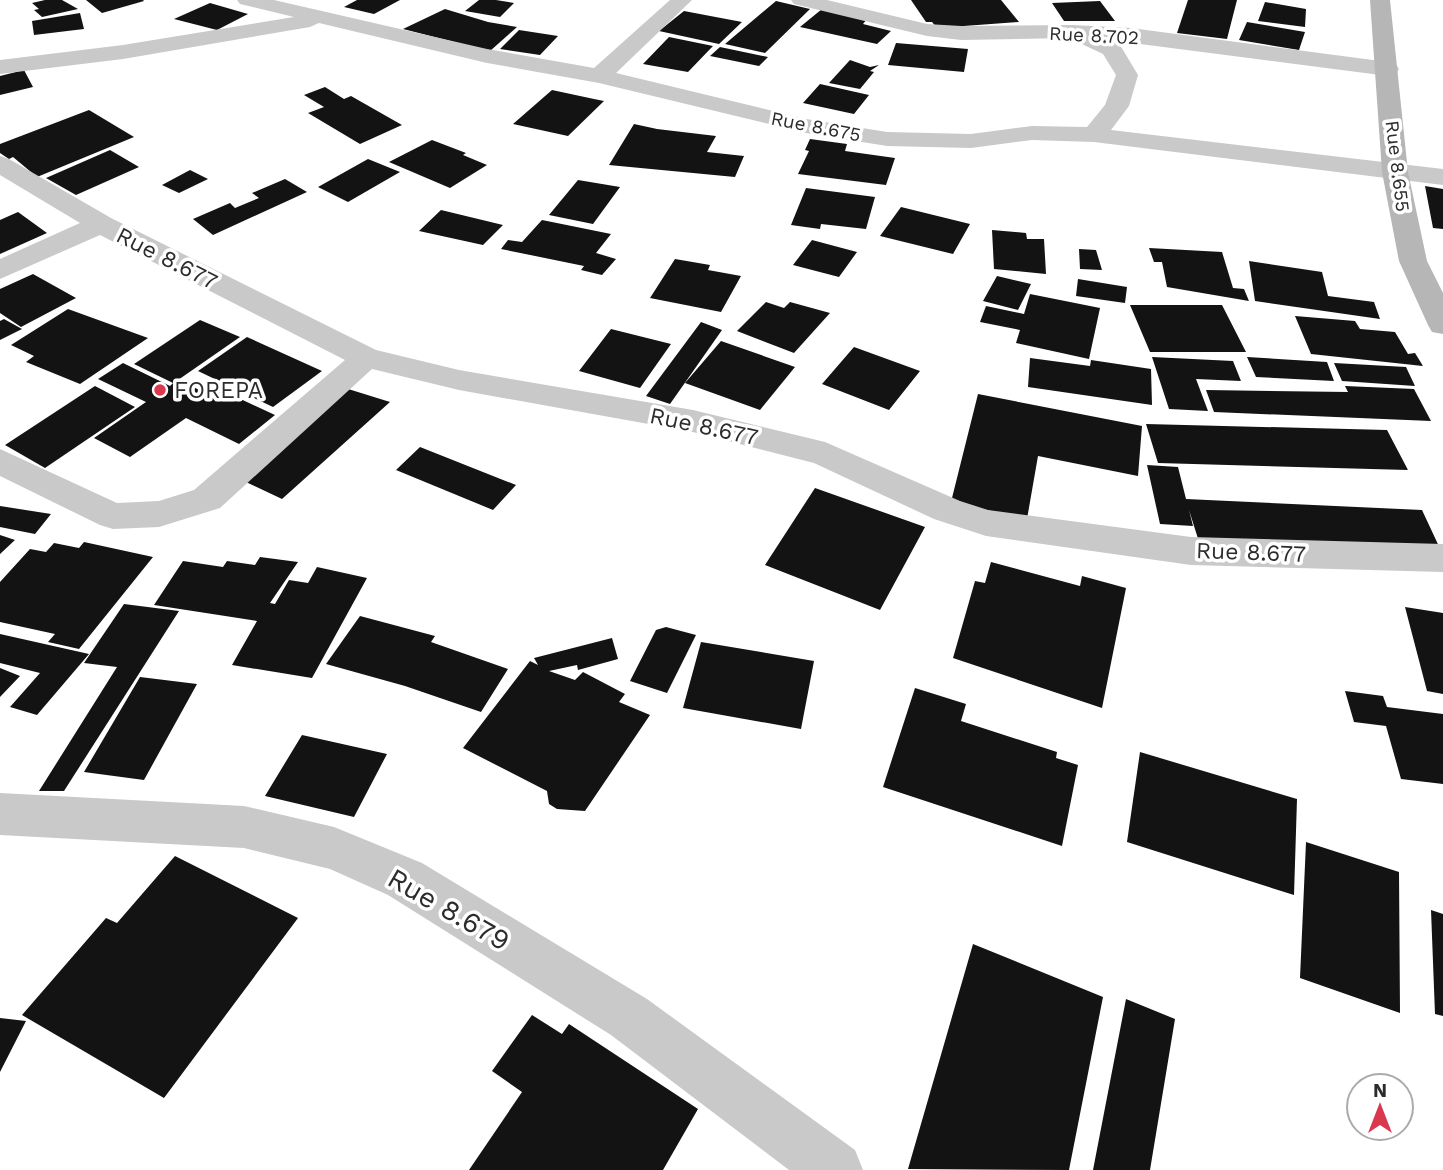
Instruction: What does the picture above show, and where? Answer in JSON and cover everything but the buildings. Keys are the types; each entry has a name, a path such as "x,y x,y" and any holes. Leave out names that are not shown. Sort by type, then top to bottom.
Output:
{"street":[{"name":"Rue 8.675","path":"247,0 487,56 599,76 806,126 887,139 971,141 1032,133 1094,135 1443,177"},
{"path":"599,76 682,0"},
{"name":"Rue 8.702","path":"802,0 926,30 961,33 1073,31 1131,35 1388,69"},
{"name":"Rue 8.655","path":"1380,0 1395,173 1413,261 1443,325"},
{"path":"0,66 123,52 330,18"},
{"path":"1073,31 1112,50 1127,75 1117,106 1094,135"},
{"name":"Rue 8.677","path":"0,164 101,224 366,358 459,380 693,421 825,454 947,510 986,523 1191,551 1443,558"},
{"path":"0,270 101,224"},
{"path":"0,461 113,516 159,514 206,499 366,358"},
{"name":"Rue 8.679","path":"0,814 244,827 334,849 405,879 629,1017 835,1170"}],"place":[{"name":"FOREPA","path":"160,390"}]}
